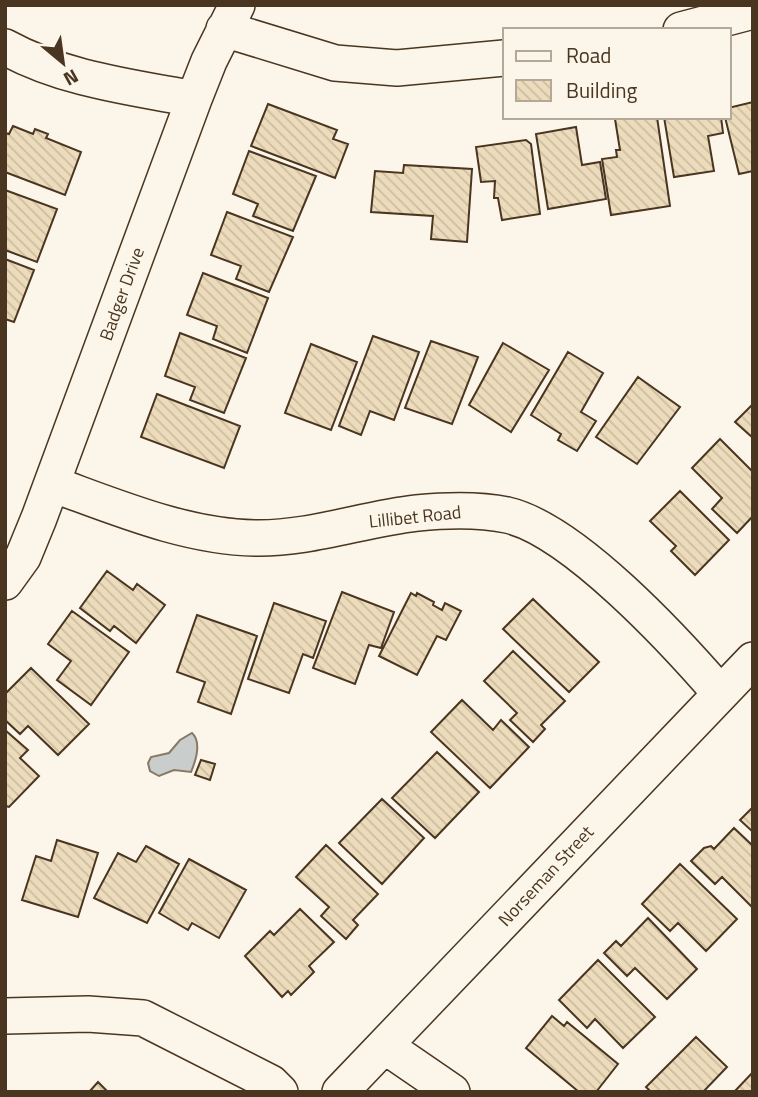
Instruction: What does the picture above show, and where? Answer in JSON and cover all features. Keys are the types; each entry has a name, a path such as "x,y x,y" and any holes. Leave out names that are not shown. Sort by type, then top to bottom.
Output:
{"street":[{"path":"689,28 753,11"},
{"path":"231,17 335,63 397,68 503,58"},
{"name":"Badger Drive","path":"5,582 23,557 194,99 231,17"},
{"path":"5,47 49,67 101,82 194,99"},
{"name":"Lillibet Road","path":"51,484 190,529 255,538 286,536 416,513 477,511 508,516 552,535 597,570 681,649 720,693"},
{"name":"Norseman Street","path":"340,1092 753,660"},
{"path":"5,1016 88,1014 143,1018 271,1083 280,1092"},
{"path":"385,1046 452,1092"}],"shaded area":[{"path":"192,733 197,746 191,772 174,770 159,776 150,771 148,763 151,757 169,753 180,740"}],"building":[{"path":"753,102 753,171 739,174 725,119 730,119 730,108"},
{"path":"268,104 337,130 333,139 348,144 335,178 251,146"},
{"path":"615,119 657,119 670,206 611,215 602,159 617,157 616,150 620,150"},
{"path":"664,119 721,119 723,133 708,136 714,171 674,177"},
{"path":"13,126 33,134 35,129 48,134 46,138 81,152 65,195 5,172 5,133 9,134"},
{"path":"576,127 582,165 600,162 606,199 548,209 536,134"},
{"path":"526,140 531,144 540,214 502,220 498,198 494,198 495,181 481,182 476,147"},
{"path":"249,151 316,176 293,231 253,216 258,204 233,194"},
{"path":"404,165 472,169 467,242 431,239 433,216 371,212 375,171 403,173"},
{"path":"5,190 57,209 37,262 5,250"},
{"path":"227,212 293,237 269,292 236,279 241,266 211,255"},
{"path":"5,259 34,270 14,322 5,319"},
{"path":"203,273 268,298 247,353 213,339 217,326 187,315"},
{"path":"180,333 246,358 224,413 190,400 195,387 165,376"},
{"path":"373,336 419,352 394,420 370,411 361,435 339,426"},
{"path":"431,341 478,357 452,424 405,408"},
{"path":"503,343 549,370 511,432 469,405"},
{"path":"311,344 357,362 331,430 285,413"},
{"path":"568,352 603,373 581,412 596,421 577,451 558,440 561,434 531,415"},
{"path":"638,377 680,407 637,464 596,437"},
{"path":"157,394 240,426 224,468 141,437"},
{"path":"753,404 753,438 735,422"},
{"path":"720,439 753,472 753,516 737,533 712,509 722,498 692,468"},
{"path":"680,491 729,540 695,575 671,551 676,546 650,521"},
{"path":"107,571 133,590 137,584 165,605 136,643 114,626 110,631 80,608"},
{"path":"342,592 394,612 381,648 369,645 355,684 313,668"},
{"path":"411,593 416,596 417,593 434,602 433,605 442,610 445,603 461,611 446,640 437,636 417,675 379,656"},
{"path":"533,599 599,662 569,692 503,629"},
{"path":"274,603 326,621 313,658 303,654 289,693 248,679"},
{"path":"72,611 129,652 91,705 57,680 71,661 48,644"},
{"path":"197,615 257,636 231,714 198,702 205,682 177,672"},
{"path":"513,651 565,701 541,725 545,729 533,742 510,720 517,713 484,681"},
{"path":"31,668 89,724 58,755 28,726 20,734 5,720 5,694"},
{"path":"462,700 493,730 501,720 529,747 490,788 431,732"},
{"path":"5,730 28,750 20,758 39,776 9,807 5,806"},
{"path":"437,752 479,792 435,838 392,798"},
{"path":"201,760 215,764 210,780 195,775"},
{"path":"382,799 424,838 382,884 339,843"},
{"path":"753,810 753,832 740,820"},
{"path":"734,828 753,846 753,908 722,877 715,884 691,861 704,848 711,846 714,849"},
{"path":"57,840 98,853 78,917 22,900 36,856 51,861"},
{"path":"326,845 378,894 353,920 358,925 346,939 321,916 329,907 296,877"},
{"path":"146,846 179,864 147,923 94,898 118,853 136,862"},
{"path":"189,859 246,890 219,938 192,923 188,930 159,913"},
{"path":"680,864 737,919 706,951 678,923 670,931 642,904"},
{"path":"300,909 334,942 309,966 314,972 291,995 288,991 282,997 245,956 270,931 274,935"},
{"path":"648,918 697,969 667,999 635,968 627,976 604,953 616,941 621,946"},
{"path":"598,960 655,1017 623,1048 595,1019 587,1028 559,1000"},
{"path":"552,1016 564,1026 567,1022 618,1064 596,1092 579,1092 526,1048"},
{"path":"696,1037 727,1067 703,1092 651,1092 646,1087"},
{"path":"753,1072 753,1092 734,1092"},
{"path":"98,1082 108,1092 89,1092"}]}
